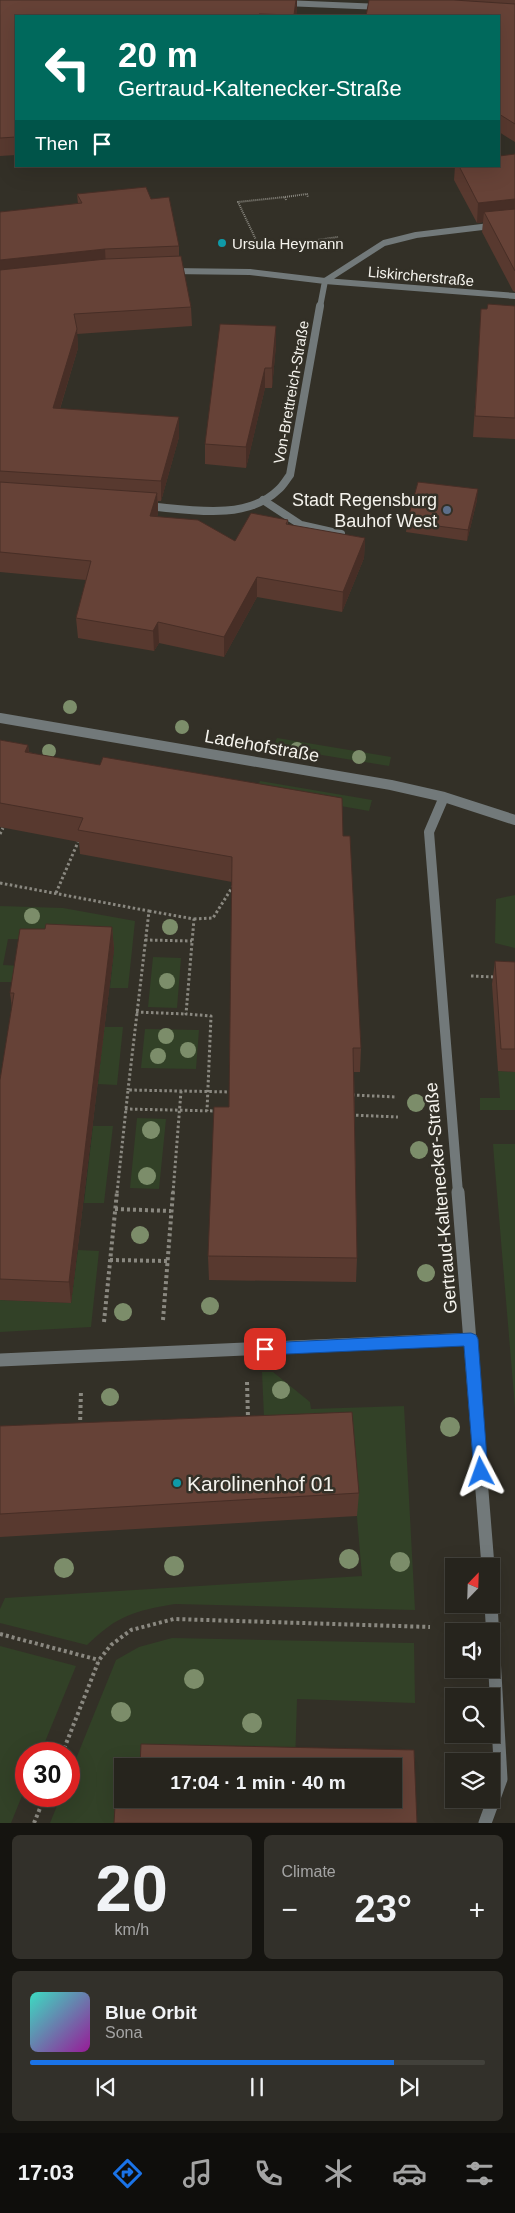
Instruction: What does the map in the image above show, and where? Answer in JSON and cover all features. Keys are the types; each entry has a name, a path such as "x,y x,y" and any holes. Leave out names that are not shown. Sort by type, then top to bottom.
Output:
{"street":[{"path":"281,3 337,2 386,7"},
{"path":"325,281 384,243 416,235 515,223"},
{"name":"Liskircherstraße","path":"160,271 250,272 325,281 515,296"},
{"name":"Von-Brettreich-Straße","path":"134,505 230,511 255,505 276,493 290,475 325,281"},
{"path":"264,500 302,525 341,534"},
{"name":"Ladehofstraße","path":"0,718 382,783 444,798 515,820"},
{"name":"Gertraud-Kaltenecker-Straße","path":"0,1360 471,1339 429,832 444,798"},
{"path":"471,1339 487,1558"},
{"path":"485,1823 501,1779 492,1613"}],"path":[{"path":"260,248 238,202 286,198 307,194 308,197"},
{"path":"0,834 3,828"},
{"path":"56,893 78,842"},
{"path":"0,882 194,919 213,918 235,882"},
{"path":"100,1355 125,1109 149,911"},
{"path":"186,1014 194,919"},
{"path":"145,940 192,941"},
{"path":"470,976 497,977"},
{"path":"136,1012 211,1016 207,1111"},
{"path":"128,1090 234,1092"},
{"path":"161,1352 181,1091"},
{"path":"349,1095 397,1097"},
{"path":"125,1109 226,1112"},
{"path":"350,1115 398,1117"},
{"path":"115,1209 171,1210"},
{"path":"110,1260 167,1262"},
{"path":"247,1350 248,1419"},
{"path":"80,1436 82,1357"},
{"path":"67,1742 100,1660 111,1646 131,1630 150,1624 174,1620 430,1627"},
{"path":"0,1634 100,1660"},
{"path":"34,1823 41,1807"}],"green space":[{"path":"277,738 391,757 389,766 273,747"},
{"path":"260,781 372,800 369,811 256,791"},
{"path":"515,895 515,948 495,943 496,899"},
{"path":"0,906 63,908 135,921 128,988 110,988 114,949 49,940 8,939 3,965 21,966 18,982 0,982"},
{"path":"153,957 181,958 177,1008 148,1007"},
{"path":"104,1027 123,1027 117,1085 98,1084"},
{"path":"145,1029 199,1030 196,1069 141,1068"},
{"path":"498,1071 515,1072 515,1110 480,1110 480,1098 500,1098"},
{"path":"137,1118 166,1119 159,1189 130,1188"},
{"path":"93,1126 113,1126 104,1203 84,1203"},
{"path":"493,1144 515,1144 515,1408 494,1157"},
{"path":"78,1250 99,1251 91,1327 0,1332 0,1300 71,1303"},
{"path":"262,1372 273,1372 310,1402 311,1409 404,1406 415,1610 175,1604 148,1609 127,1616 108,1627 87,1645 0,1623 0,1609 5,1598 362,1576 350,1435 265,1439"},
{"path":"172,1638 414,1643 415,1703 297,1699 295,1758 114,1758 114,1808 142,1808 141,1823 50,1823 57,1807 80,1807 80,1749 116,1660 139,1647"},
{"path":"0,1646 76,1666 45,1742 15,1742 15,1807 17,1807 11,1823 0,1823"}],"building":[{"path":"0,0 296,0 294,15 15,15 15,137 0,138"},
{"path":"369,0 454,0 515,4 515,124 500,115 500,15 366,15"},
{"path":"515,154 515,199 478,203 460,167 500,167 500,156"},
{"path":"146,187 151,199 169,197 179,246 105,249 0,260 0,212 82,203 77,194"},
{"path":"515,209 515,271 484,212"},
{"path":"181,256 191,307 74,314 77,329 53,408 179,417 161,481 0,471 0,270 106,259"},
{"path":"488,304 515,306 515,418 475,416 481,309 487,309"},
{"path":"220,324 276,326 272,368 265,368 246,447 205,444"},
{"path":"0,482 157,493 150,516 198,520 235,541 251,513 288,520 286,524 365,538 343,592 257,577 224,637 158,622 153,631 76,618 91,561 0,552"},
{"path":"418,482 478,489 468,530 407,522"},
{"path":"0,740 28,745 25,752 100,765 103,757 342,798 343,836 350,836 361,1048 353,1048 357,1258 208,1256 214,1107 229,1107 232,857 78,830 83,818 0,803"},
{"path":"46,924 112,927 69,1282 0,1279 0,1080 14,993 10,993 20,929 45,929"},
{"path":"495,961 515,962 515,1049 501,1049"},
{"name":"Karolinenhof 01","path":"352,1412 359,1493 0,1514 0,1426"},
{"path":"141,1744 414,1750 417,1823 114,1823 115,1808 402,1808 402,1758 140,1758"}],"place":[{"name":"Ursula Heymann","path":"222,243"},
{"name":"Stadt Regensburg Bauhof West","path":"447,510"},
{"name":"Karolinenhof 01","path":"177,1483"}],"route":[{"path":"265,1349 471,1339 481,1472"}]}
